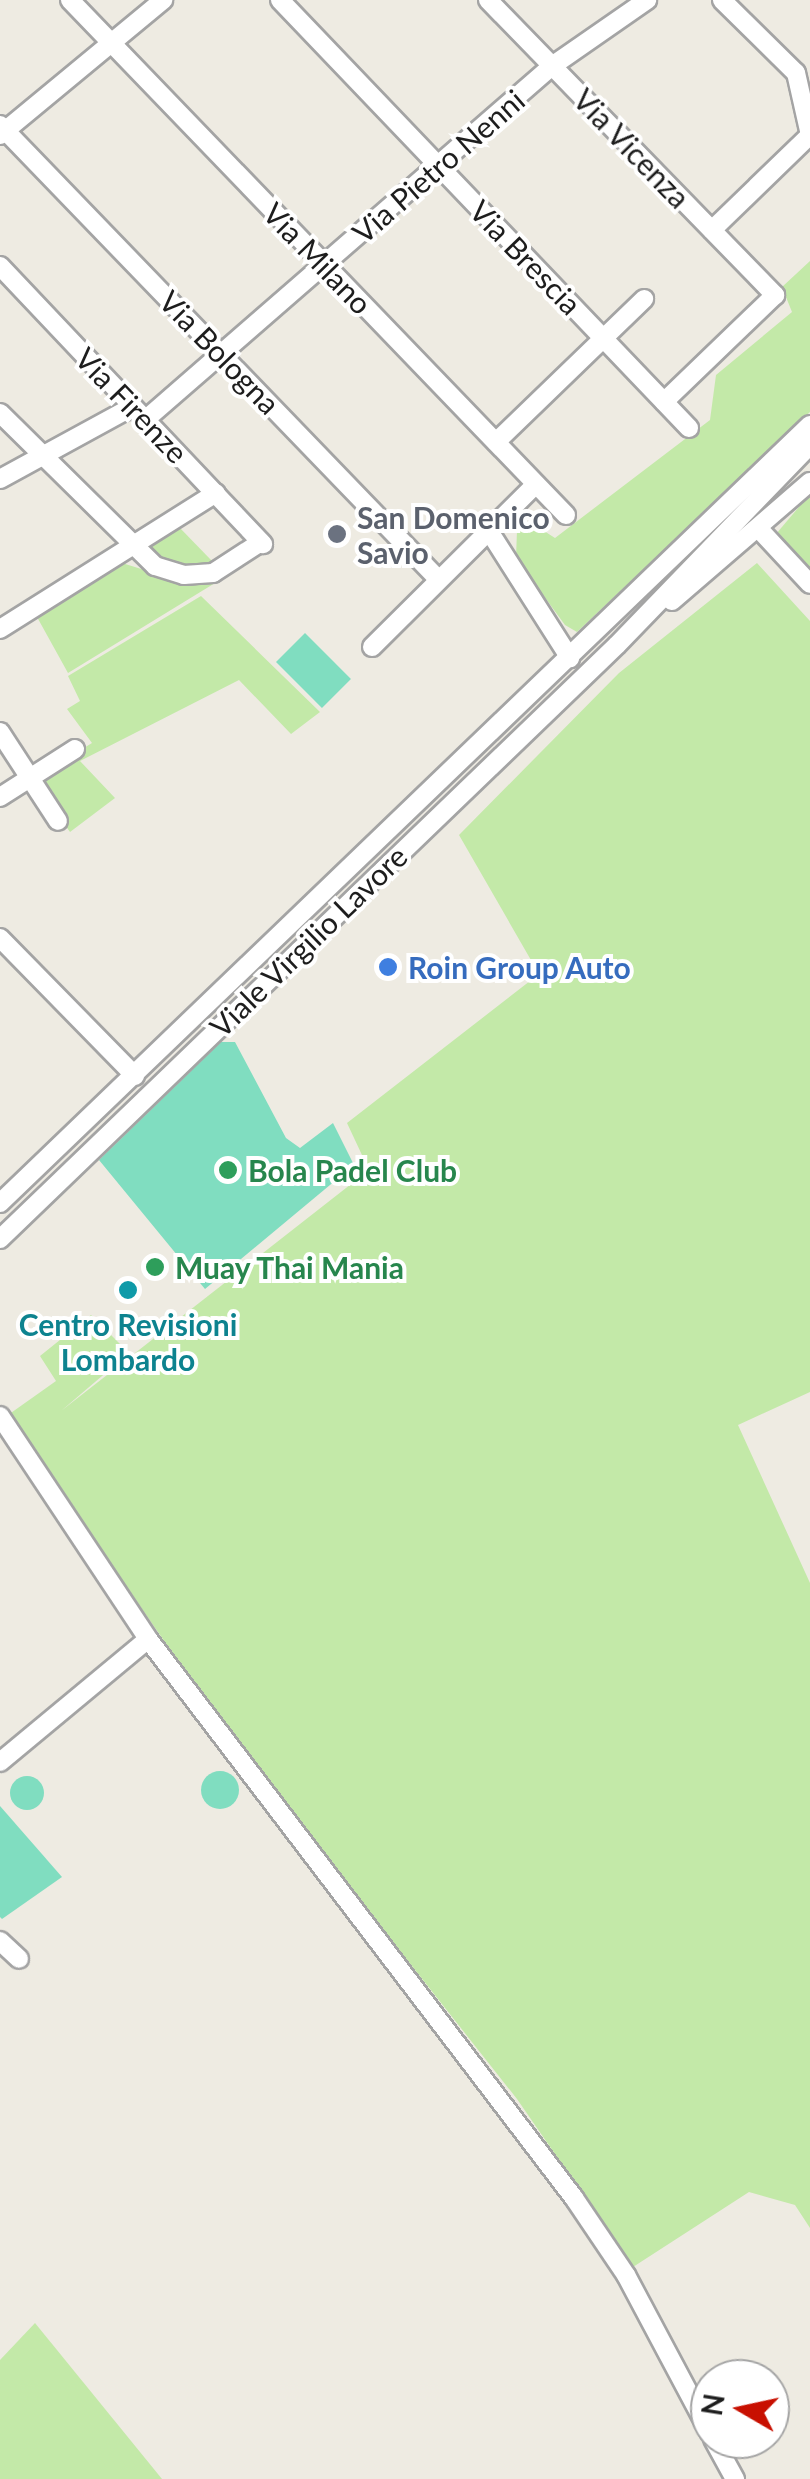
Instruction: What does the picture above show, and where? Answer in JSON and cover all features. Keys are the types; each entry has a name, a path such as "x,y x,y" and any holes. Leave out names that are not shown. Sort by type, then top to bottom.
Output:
{"street":[{"name":"Via Milano","path":"70,0 566,515"},
{"path":"2,130 163,0"},
{"name":"Via Brescia","path":"280,0 689,428"},
{"name":"Via Vicenza","path":"488,0 776,295 664,402"},
{"name":"Via Pietro Nenni","path":"0,479 138,413 221,353 552,66 647,0"},
{"path":"712,230 810,135 796,73 722,0"},
{"name":"Via Bologna","path":"2,130 439,580"},
{"name":"Via Firenze","path":"0,266 262,543 213,573 184,575 155,566 132,545"},
{"path":"496,442 644,299"},
{"path":"0,413 132,545"},
{"path":"0,1203 810,425"},
{"name":"Viale Virgilio Lavore","path":"0,1239 617,644 810,445"},
{"name":"Viale Virgilio Lavore","path":"617,644 810,482"},
{"path":"372,646 536,484"},
{"path":"0,629 216,493"},
{"path":"758,528 810,584"},
{"path":"489,530 570,658"},
{"path":"0,732 58,821"},
{"path":"0,796 75,749"},
{"path":"0,938 135,1076"},
{"path":"154,1057 170,1074"},
{"path":"0,1416 148,1639 574,2198 626,2275 690,2395"},
{"path":"0,1762 148,1639"},
{"path":"0,1941 19,1959"}],"green space":[{"path":"810,261 810,412 577,632 565,625 516,558 517,530 541,529 555,538 710,420 716,375 792,312 782,287"},
{"path":"810,494 810,571 776,534"},
{"path":"179,527 212,561 194,569 148,557 146,545"},
{"path":"122,563 180,581 233,572 68,673 37,617"},
{"path":"757,563 810,621 810,1392 738,1425 810,1583 810,2228 795,2205 749,2192 633,2267 517,2099 227,1732 8,1415 56,1381 40,1356 91,1315 129,1353 61,1411 369,1170 347,1123 539,974 459,835 619,673"},
{"path":"201,596 320,712 291,734 239,680 80,761 115,798 70,832 33,779 92,743 67,709 80,701 68,676"},
{"path":"305,633 351,679 322,708 276,662"},
{"name":"Bola Padel Club","path":"221,1042 235,1042 286,1138 300,1148 333,1123 354,1165 205,1289 99,1160"},
{"path":"220,1771 234,1776 239,1790 234,1804 220,1809 206,1804 201,1790 206,1776"},
{"path":"27,1776 39,1781 44,1793 39,1805 27,1810 15,1805 10,1793 15,1781"},
{"path":"0,1806 62,1877 2,1919 0,1917"},
{"path":"35,2323 162,2479 0,2479 0,2360"}],"place":[{"name":"San Domenico Savio","path":"337,534"},
{"name":"Roin Group Auto","path":"388,967"},
{"name":"Bola Padel Club","path":"228,1170"},
{"name":"Muay Thai Mania","path":"155,1267"},
{"name":"Centro Revisioni Lombardo","path":"128,1290"}]}
